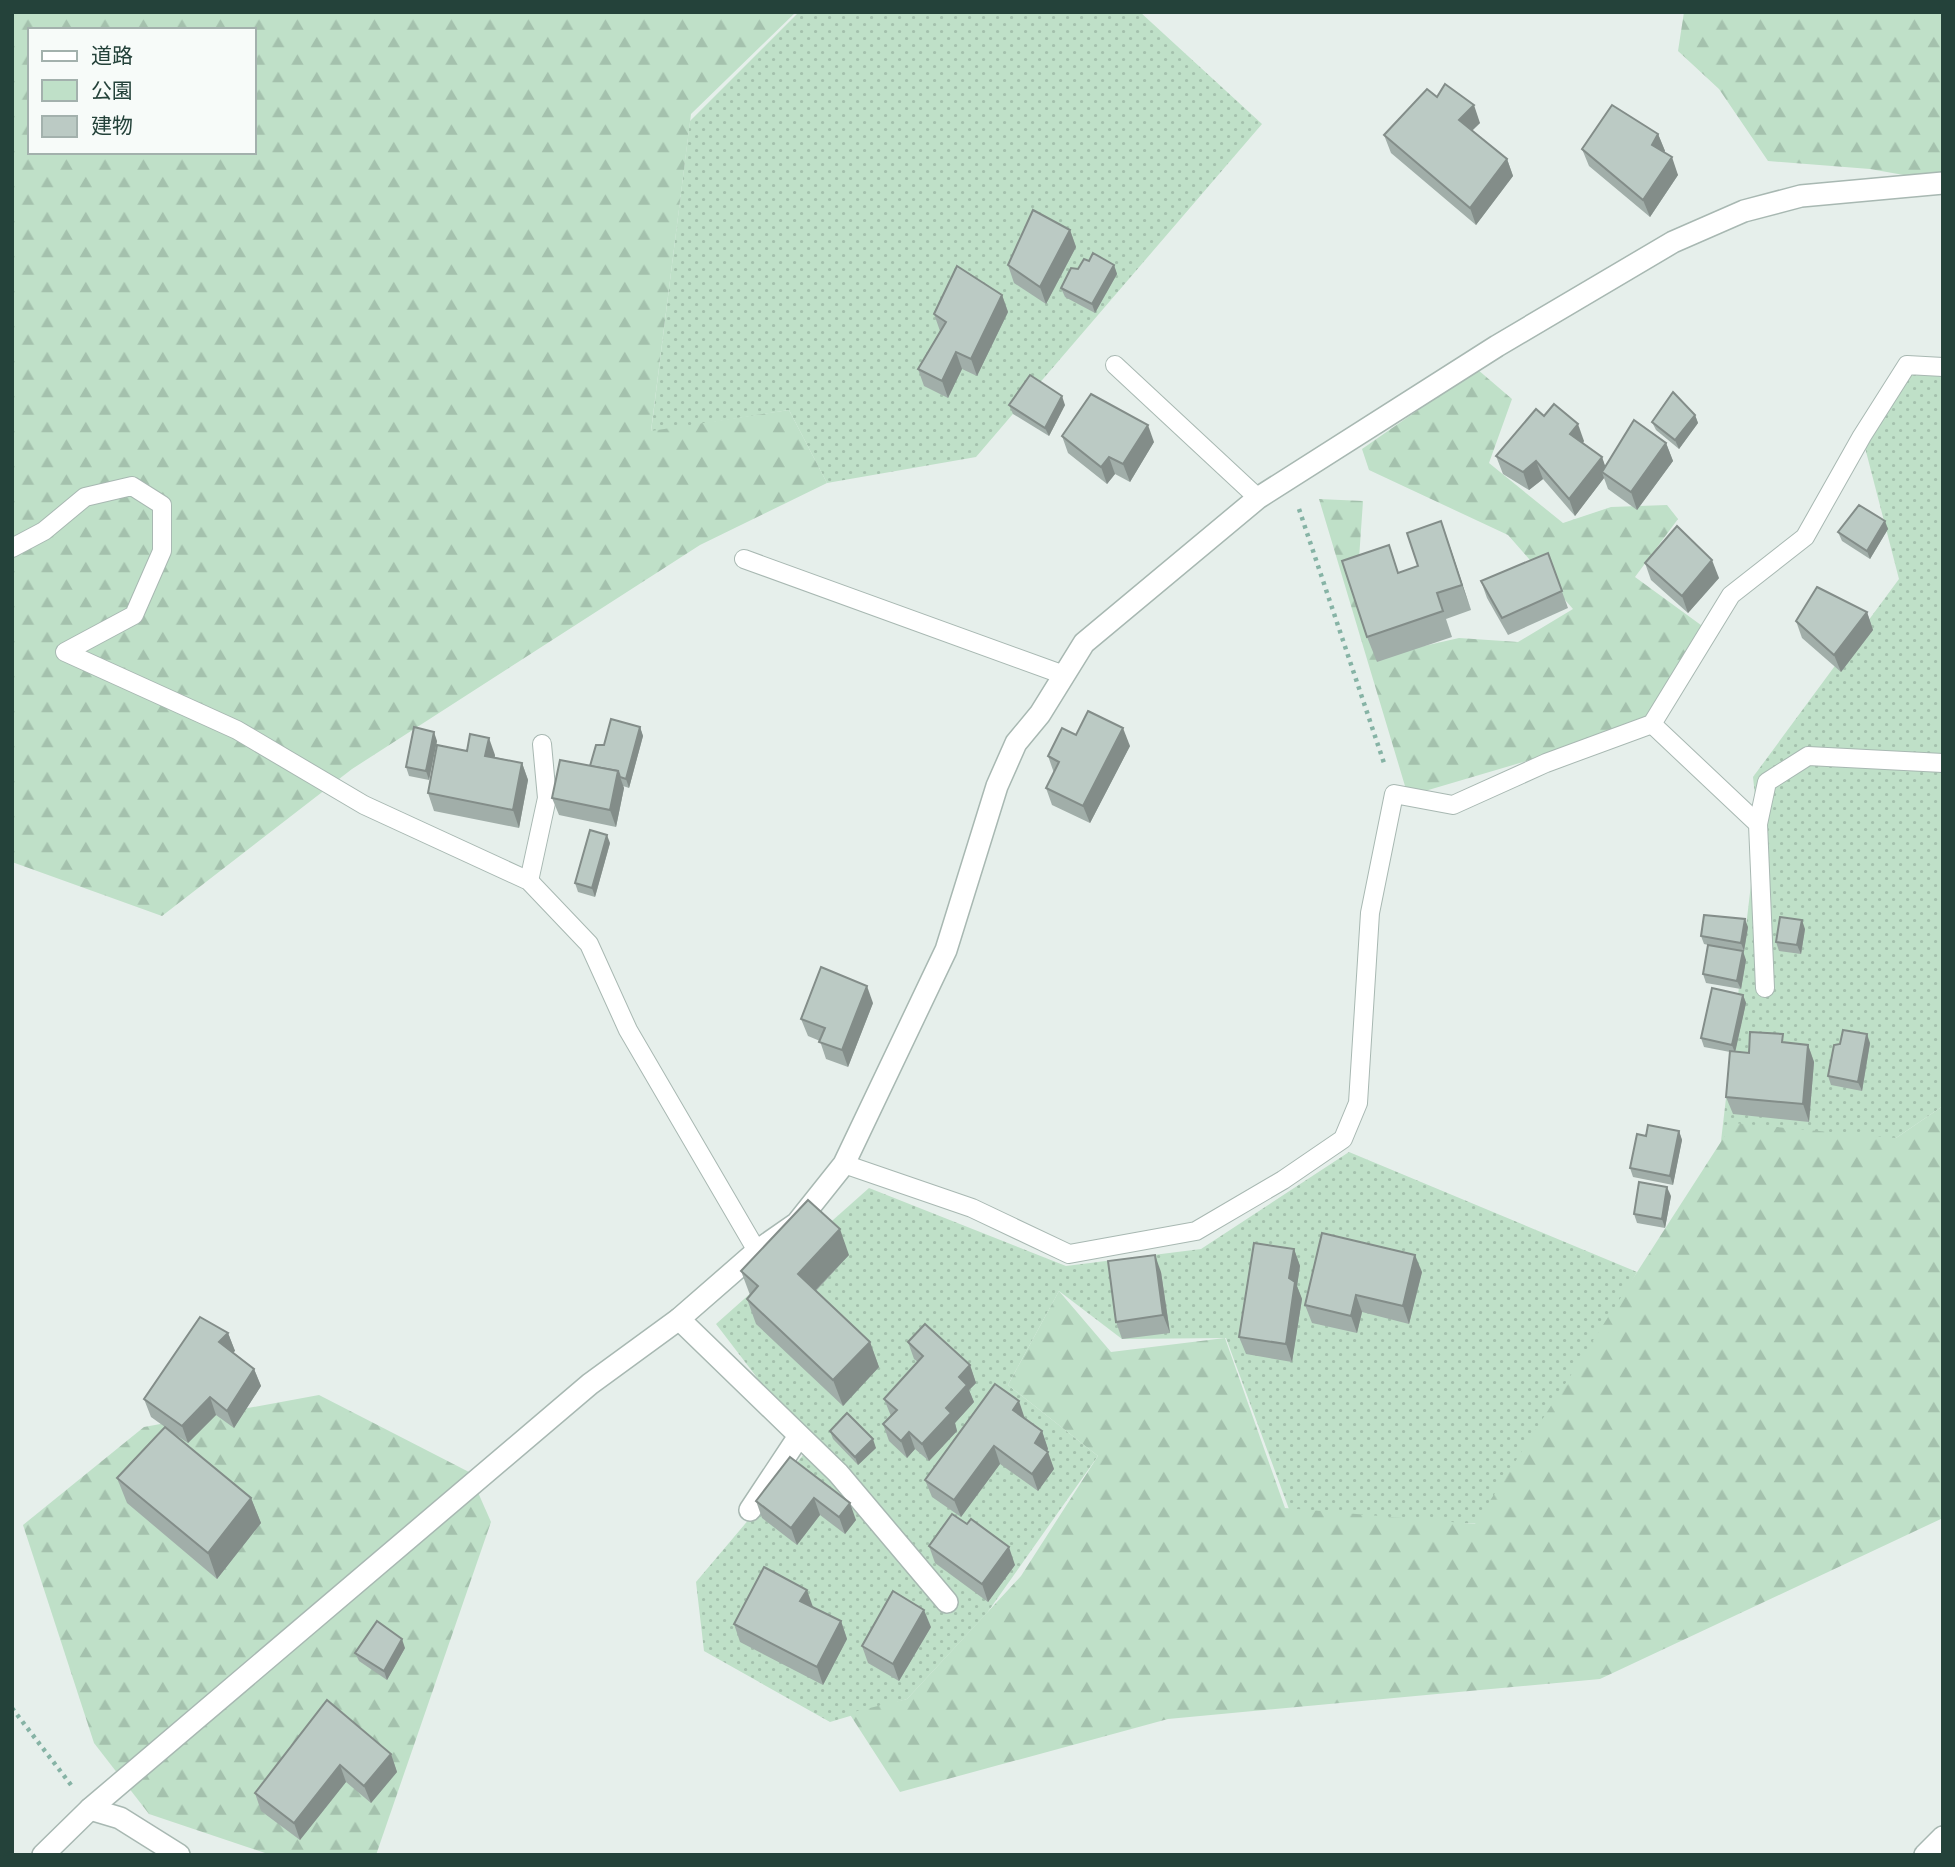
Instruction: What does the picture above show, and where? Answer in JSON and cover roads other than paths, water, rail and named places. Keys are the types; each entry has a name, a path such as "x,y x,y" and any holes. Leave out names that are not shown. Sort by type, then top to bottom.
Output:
{"street":[{"path":"43,1855 90,1809 590,1384 679,1319 757,1251 797,1223 844,1164 946,950 997,786 1016,743 1040,714 1084,643 1258,498 1497,346 1673,242 1744,211 1801,196 1943,183"},
{"path":"679,1319 838,1473 947,1602"},
{"path":"750,1510 799,1436"},
{"path":"90,1809 120,1818 179,1855"},
{"path":"1925,1855 1943,1837"}],"lane":[{"path":"1115,365 1258,498"},
{"path":"844,1164 972,1208 1069,1254 1196,1231 1283,1180 1343,1139 1358,1103 1370,913 1394,794 1453,805 1546,763 1652,724 1731,596 1805,537 1862,436 1907,365 1943,367"},
{"path":"12,548 44,531 85,497 132,486 162,505 162,551 134,615 65,652 237,730 364,805 529,881 589,944 628,1030 757,1251"},
{"path":"744,559 1064,675"},
{"path":"1652,724 1758,824"},
{"path":"529,881 547,798 542,744"},
{"path":"1765,988 1758,824 1767,782 1808,756 1943,763"}]}
